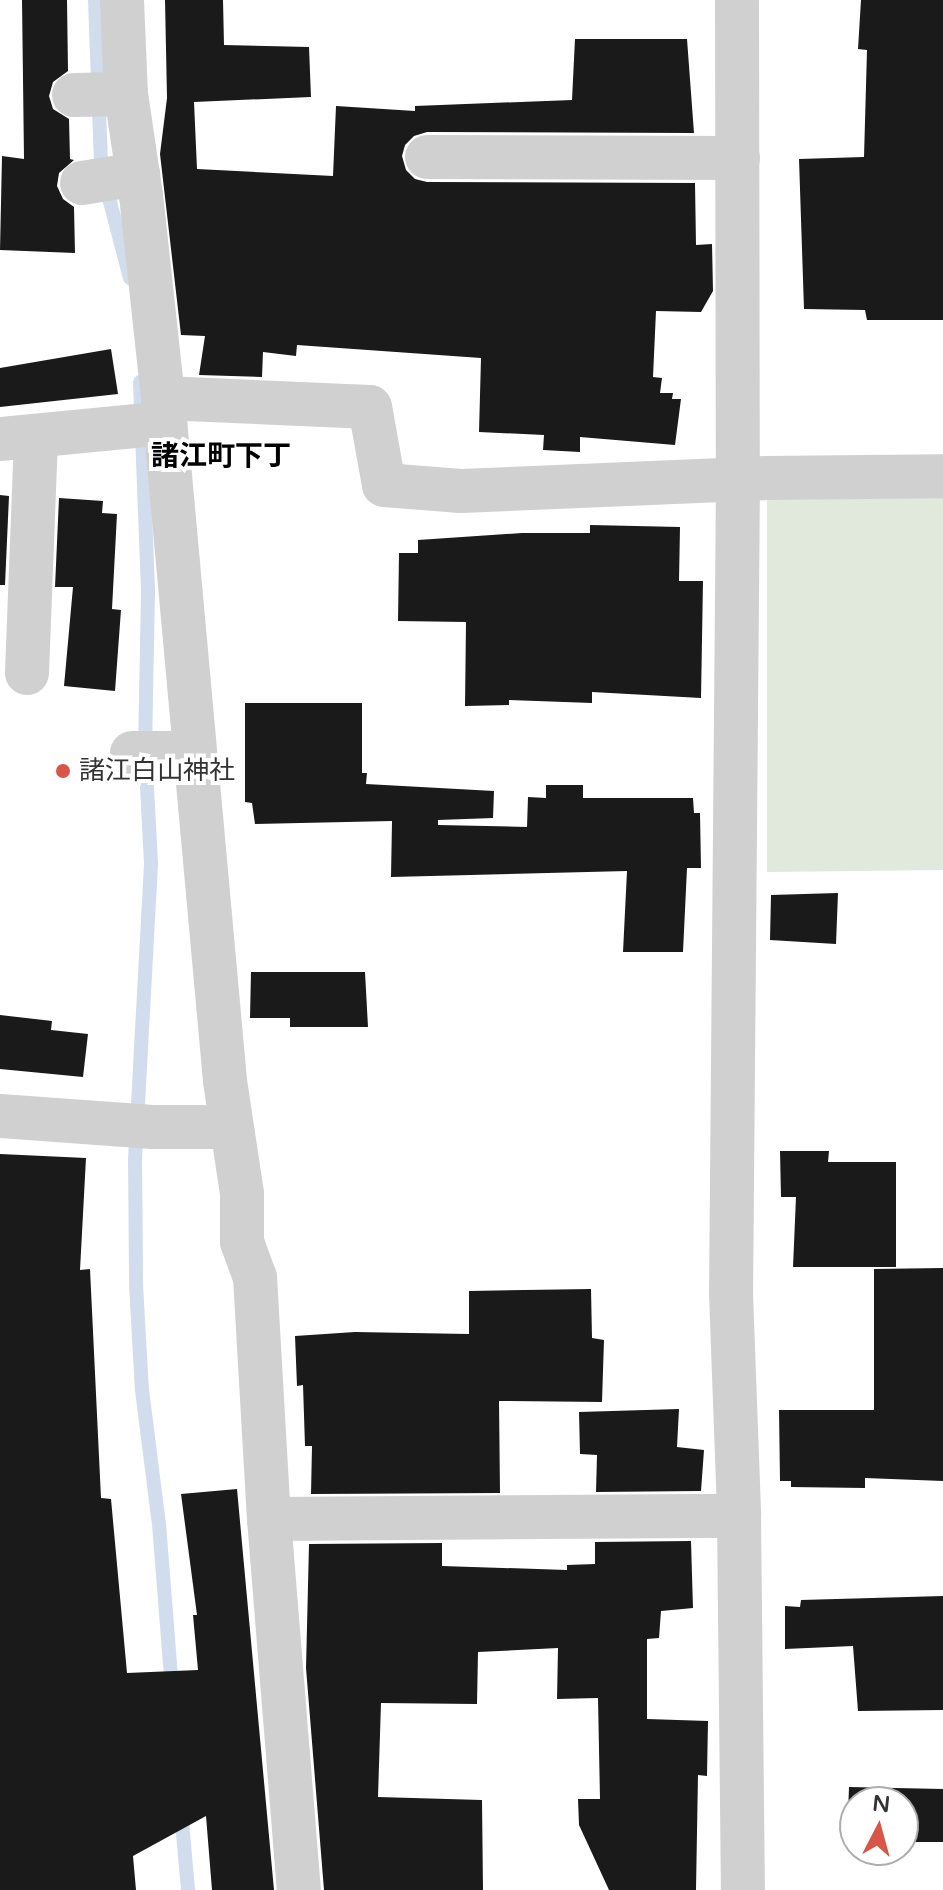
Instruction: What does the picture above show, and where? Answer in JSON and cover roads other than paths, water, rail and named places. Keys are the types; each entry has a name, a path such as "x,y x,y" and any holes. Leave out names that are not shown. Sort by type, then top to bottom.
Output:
{"street":[{"path":"122,0 126,94 138,174 151,417 193,753 231,1127 242,1194 242,1242 255,1277 269,1519 299,1890"},
{"path":"737,0 738,480 731,1293 739,1516 743,1890"},
{"path":"74,95 126,94"},
{"path":"427,157 738,158"},
{"path":"82,183 138,174"},
{"path":"27,673 18,438 151,417 370,407 384,485 461,491 943,476"},
{"path":"132,753 193,753"},
{"path":"0,1116 134,1126 231,1127"},
{"path":"269,1519 739,1516"}],"waterway":[{"path":"95,0 101,167 130,278"},
{"path":"140,382 148,593 145,749 151,864 135,1159 136,1284 142,1390 159,1524 172,1690"},
{"path":"181,1811 188,1890"}],"place":[{"name":"諸江白山神社","path":"63,771"}],"district":[{"name":"諸江町下丁","path":"221,456"}]}
